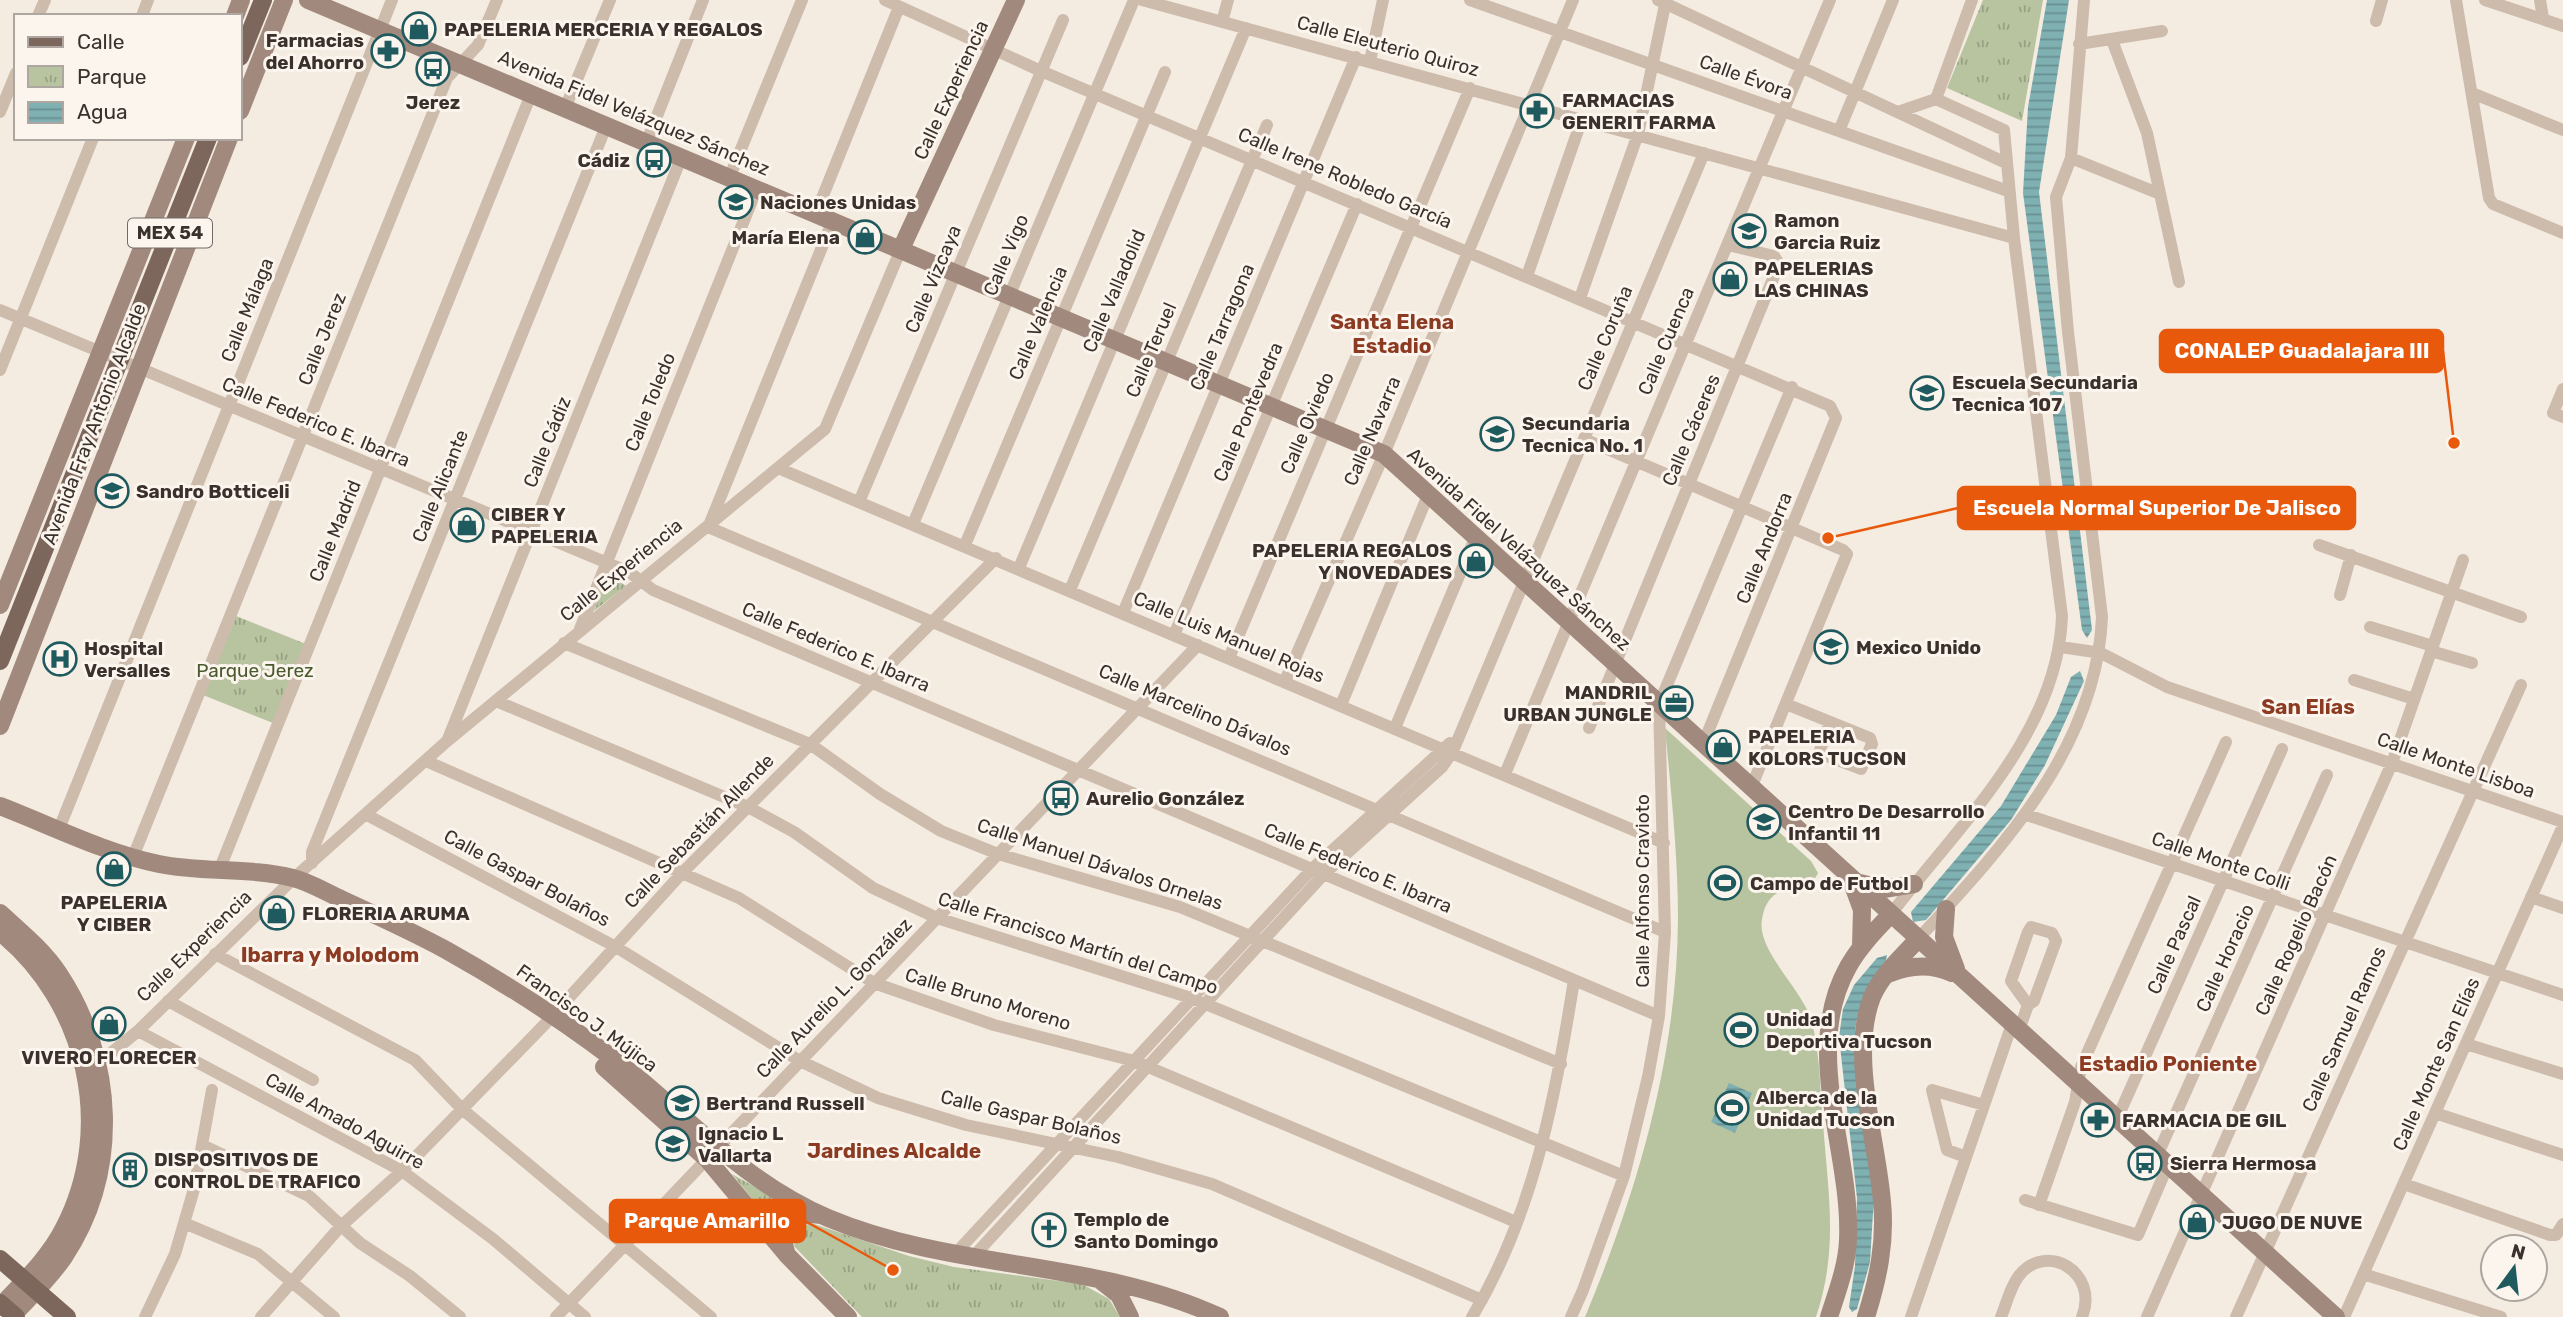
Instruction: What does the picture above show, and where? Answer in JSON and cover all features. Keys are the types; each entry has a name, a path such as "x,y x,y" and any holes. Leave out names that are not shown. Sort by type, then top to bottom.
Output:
{"main road":[{"path":"242,52 262,0"},
{"name":"Avenida Fray Antonio Alcalde","path":"0,661 207,140"},
{"path":"0,1259 67,1317"}],"street":[{"path":"242,106 284,0"},
{"name":"Avenida Fidel Velázquez Sánchez","path":"308,0 566,106 1384,454 2336,1317"},
{"name":"Calle Málaga","path":"60,829 392,0"},
{"name":"Calle Jerez","path":"133,858 447,78 478,45 497,0"},
{"path":"566,106 610,0"},
{"path":"647,141 703,0"},
{"path":"730,176 802,0"},
{"name":"Calle Irene Robledo García","path":"885,0 1094,94 1792,387"},
{"name":"Calle Experiencia","path":"99,1063 138,1031 285,879 312,863 446,742 825,429 901,249 1016,0"},
{"name":"Calle Vigo","path":"914,524 1134,0"},
{"name":"Calle Eleuterio Quiroz","path":"1142,0 2014,238"},
{"path":"1222,22 1228,0"},
{"path":"1370,61 1383,0"},
{"name":"Calle Évora","path":"1470,0 2008,191"},
{"name":"Calle Navarra","path":"1285,681 1384,454 1573,0"},
{"name":"Calle Cuenca","path":"1505,774 1830,0"},
{"path":"1839,131 1892,0"},
{"path":"1936,99 1972,0"},
{"path":"1866,1317 1881,1256 1883,1204 1863,1055 1865,1020 1873,994 2027,815 2048,780 2088,697 2101,653 2102,617 2068,332 2056,197 2071,158 2084,0"},
{"path":"2376,21 2382,0"},
{"path":"2456,0 2488,198 2493,204 2563,233"},
{"path":"2485,0 2563,26"},
{"path":"2540,0 2543,18"},
{"path":"1580,298 1638,134 1654,65 1663,1 2007,163"},
{"path":"708,527 825,216 899,7"},
{"name":"Calle Vizcaya","path":"859,502 1063,20"},
{"name":"Calle Valladolid","path":"1019,568 1245,28"},
{"path":"2079,44 2162,31"},
{"path":"2112,40 2147,133 2179,282"},
{"name":"Calle Tarragona","path":"1123,613 1356,57"},
{"name":"Calle Valencia","path":"965,545 1164,72"},
{"path":"0,113 14,78"},
{"name":"Calle Oviedo","path":"1229,658 1470,88"},
{"name":"Calle Madrid","path":"220,868 532,92"},
{"path":"2472,93 2563,130"},
{"path":"1829,1317 1842,1276 1848,1231 1848,1199 1827,1048 1831,1014 1846,970 1861,946 1891,914 1997,785 2043,698 2061,647 2062,616 2008,191 2004,130 1936,99 1898,112"},
{"path":"1527,276 1582,119"},
{"name":"Calle Alicante","path":"312,863 312,852 607,124"},
{"name":"Calle Teruel","path":"1070,590 1267,125"},
{"path":"0,370 92,140"},
{"name":"Avenida Fray Antonio Alcalde","path":"0,606 185,140"},
{"name":"Avenida Fray Antonio Alcalde","path":"0,726 228,140"},
{"name":"Calle Coruña","path":"1318,872 1449,750 1524,582 1704,153"},
{"name":"Calle Cádiz","path":"446,742 682,156"},
{"path":"2071,158 2160,194"},
{"name":"Calle Toledo","path":"579,631 757,188"},
{"name":"Calle Pontevedra","path":"1174,635 1357,204"},
{"name":"Calle Cáceres","path":"1588,727 1739,365 1779,259 1728,245"},
{"name":"Calle Federico E. Ibarra","path":"0,310 606,563 653,590 1659,1016"},
{"path":"1659,704 1792,387"},
{"name":"Calle Andorra","path":"1703,744 1836,418 1830,406 1792,387"},
{"path":"2558,415 2563,389"},
{"path":"1584,439 1793,528 1847,554 1751,788"},
{"name":"Calle Luis Manuel Rojas","path":"778,468 1664,843"},
{"path":"1341,705 1428,495"},
{"name":"Calle Marcelino Dávalos","path":"708,527 1139,706 1665,932"},
{"path":"1395,727 1475,538"},
{"path":"2319,545 2521,617"},
{"path":"2340,595 2351,555"},
{"name":"Calle Sebastián Allende","path":"261,1317 340,1227 402,1171 550,1020 683,872 996,558"},
{"name":"Calle Rogelio Bacón","path":"2147,1317 2392,763 2463,561"},
{"path":"2370,627 2472,663"},
{"name":"Calle Manuel Dávalos Ornelas","path":"564,643 810,744 880,794 941,831 998,854 1147,896 1252,934 1561,1065"},
{"name":"Calle Aurelio L. González","path":"556,1317 1198,645"},
{"name":"Calle Monte Lisboa","path":"2061,647 2101,653 2167,687 2563,824"},
{"path":"2354,680 2414,699"},
{"name":"Calle Samuel Ramos","path":"2236,1317 2521,685"},
{"name":"Calle Francisco Martín del Campo","path":"496,701 748,807 794,832 873,888 937,918 1191,998 1543,1145 1624,1176"},
{"name":"Calle Alfonso Cravioto","path":"1571,1317 1588,1279 1624,1176 1648,1077 1659,1016 1665,932 1659,704"},
{"path":"1786,704 1830,722 1872,740 1861,769 1819,753 1830,722"},
{"path":"2025,1200 2039,1205 2075,1102 2081,1067 2227,742"},
{"name":"Calle Pascal","path":"2117,1119 2282,748"},
{"name":"Calle Bruno Moreno","path":"426,761 739,898 874,983 995,1025 1140,1064 1516,1222"},
{"name":"Calle Horacio","path":"2039,1205 2138,1235 2162,1161 2327,775"},
{"name":"Francisco J. Mújica","path":"0,806 133,858 179,867 220,868 285,879 444,949 640,1081 712,1154 824,1216 886,1240 963,1257 1094,1276 1148,1290 1220,1317"},
{"name":"Calle Gaspar Bolaños","path":"367,815 615,947 800,1061 878,1098 966,1125 1118,1157 1212,1184 1482,1300"},
{"name":"Calle Monte Colli","path":"2027,815 2563,995"},
{"name":"Calle Monte San Elías","path":"2344,1317 2563,824"},
{"path":"963,1257 1071,1147 1191,998 1252,934 1318,872"},
{"path":"963,1257 1056,1144 1266,940 1318,872"},
{"path":"1849,877 1884,889 1914,884"},
{"path":"1849,877 1862,911 1861,946"},
{"path":"2531,897 2563,908"},
{"path":"1945,909 1946,946 1965,980"},
{"path":"0,913 46,957 60,975 80,1013 99,1063 105,1124 95,1187 70,1247 7,1311"},
{"path":"1911,1317 1984,1105 2015,1027 2028,1005 2034,1001 2056,942 2052,933 2036,927 2031,927 2028,932 2011,981 2028,1005"},
{"path":"0,932 22,952 49,984 70,1020 89,1087 90,1127 82,1184 63,1230 30,1286"},
{"path":"215,954 415,1060 462,1109 711,1317"},
{"path":"1888,974 1924,966 1945,970 1965,980"},
{"path":"1472,1317 1516,1222 1543,1145 1561,1065 1574,980"},
{"path":"168,1001 313,1080"},
{"name":"Calle Amado Aguirre","path":"138,1031 402,1171 493,1238 586,1317"},
{"path":"2466,1044 2563,1074"},
{"path":"145,1317 175,1254 202,1145 212,1090"},
{"path":"1966,1157 1947,1150 1932,1090 1984,1105"},
{"path":"2435,1114 2563,1154"},
{"path":"202,1145 309,1196 340,1227 410,1276 460,1317"},
{"path":"712,1154 788,1256 848,1317"},
{"path":"2404,1184 2560,1229"},
{"path":"788,1256 785,1242 790,1224 803,1214 824,1216"},
{"path":"184,1223 258,1254 334,1317"},
{"path":"2001,1317 2018,1277 2031,1266 2049,1261 2065,1264 2080,1276 2086,1290 2082,1317"},
{"path":"2363,1274 2501,1317"},
{"path":"1094,1276 1119,1295 1130,1317"}],"green space":[{"path":"1983,0 2043,0 2022,121 1947,88"},
{"path":"608,574 626,586 594,611"},
{"name":"Parque Jerez","path":"236,616 306,644 273,723 203,695"},
{"name":"Unidad Deportiva Tucson","path":"1665,728 1811,861 1818,873 1813,880 1780,891 1772,897 1762,919 1766,944 1807,1009 1817,1047 1830,1244 1828,1267 1816,1317 1585,1317 1622,1221 1637,1172 1651,1122 1671,1022 1676,971 1678,895"},
{"path":"732,1174 798,1211 780,1233"},
{"path":"811,1223 909,1256 954,1267 1082,1284 1109,1299 1120,1317 862,1317 794,1246 798,1228"}],"water":[{"path":"2047,0 2069,0 2039,192 2092,630 2087,638 2082,630 2023,193 2028,107"},
{"path":"2080,671 2084,681 2045,765 2011,820 1926,920 1913,922 1911,912 2001,806 2056,715 2071,677"},
{"path":"1887,955 1880,975 1860,1009 1855,1034 1874,1196 1870,1262 1857,1309 1852,1312 1849,1307 1855,1266 1857,1198 1839,1037 1843,1009 1854,985 1877,958"},
{"name":"Alberca de la Unidad Tucson","path":"1729,1083 1752,1093 1735,1133 1711,1122"}],"place":[{"name":"PAPELERIA MERCERIA Y REGALOS","path":"419,29"},
{"name":"Farmacias del Ahorro","path":"388,51"},
{"name":"Jerez","path":"433,69"},
{"name":"FARMACIAS GENERIT FARMA","path":"1537,111"},
{"name":"Cádiz","path":"654,160"},
{"name":"Naciones Unidas","path":"736,202"},
{"name":"Ramon Garcia Ruiz","path":"1749,231"},
{"name":"María Elena","path":"865,237"},
{"name":"PAPELERIAS LAS CHINAS","path":"1730,279"},
{"name":"Escuela Secundaria Tecnica 107","path":"1927,393"},
{"name":"Secundaria Tecnica No. 1","path":"1497,434"},
{"name":"CONALEP Guadalajara III","path":"2454,443"},
{"name":"Sandro Botticeli","path":"112,491"},
{"name":"CIBER Y PAPELERIA","path":"467,525"},
{"name":"Escuela Normal Superior De Jalisco","path":"1828,538"},
{"name":"PAPELERIA REGALOS Y NOVEDADES","path":"1476,561"},
{"name":"Mexico Unido","path":"1831,647"},
{"name":"Hospital Versalles","path":"60,659"},
{"name":"MANDRIL URBAN JUNGLE","path":"1676,703"},
{"name":"PAPELERIA KOLORS TUCSON","path":"1723,747"},
{"name":"Aurelio González","path":"1061,798"},
{"name":"Centro De Desarrollo Infantil 11","path":"1764,822"},
{"name":"PAPELERIA Y CIBER","path":"114,869"},
{"name":"Campo de Futbol","path":"1725,883"},
{"name":"FLORERIA ARUMA","path":"277,913"},
{"name":"VIVERO FLORECER","path":"109,1024"},
{"name":"Unidad Deportiva Tucson","path":"1741,1030"},
{"name":"Bertrand Russell","path":"682,1103"},
{"name":"Alberca de la Unidad Tucson","path":"1732,1108"},
{"name":"FARMACIA DE GIL","path":"2098,1120"},
{"name":"Ignacio L Vallarta","path":"673,1144"},
{"name":"Sierra Hermosa","path":"2145,1163"},
{"name":"DISPOSITIVOS DE CONTROL DE TRAFICO","path":"130,1170"},
{"name":"JUGO DE NUVE","path":"2197,1222"},
{"name":"Templo de Santo Domingo","path":"1049,1230"},
{"name":"Parque Amarillo","path":"893,1270"}],"district":[{"name":"Santa Elena Estadio","path":"1392,333"},
{"name":"San Elías","path":"2308,706"},
{"name":"Ibarra y Molodom","path":"330,954"},
{"name":"Estadio Poniente","path":"2168,1063"},
{"name":"Jardines Alcalde","path":"894,1150"}]}
